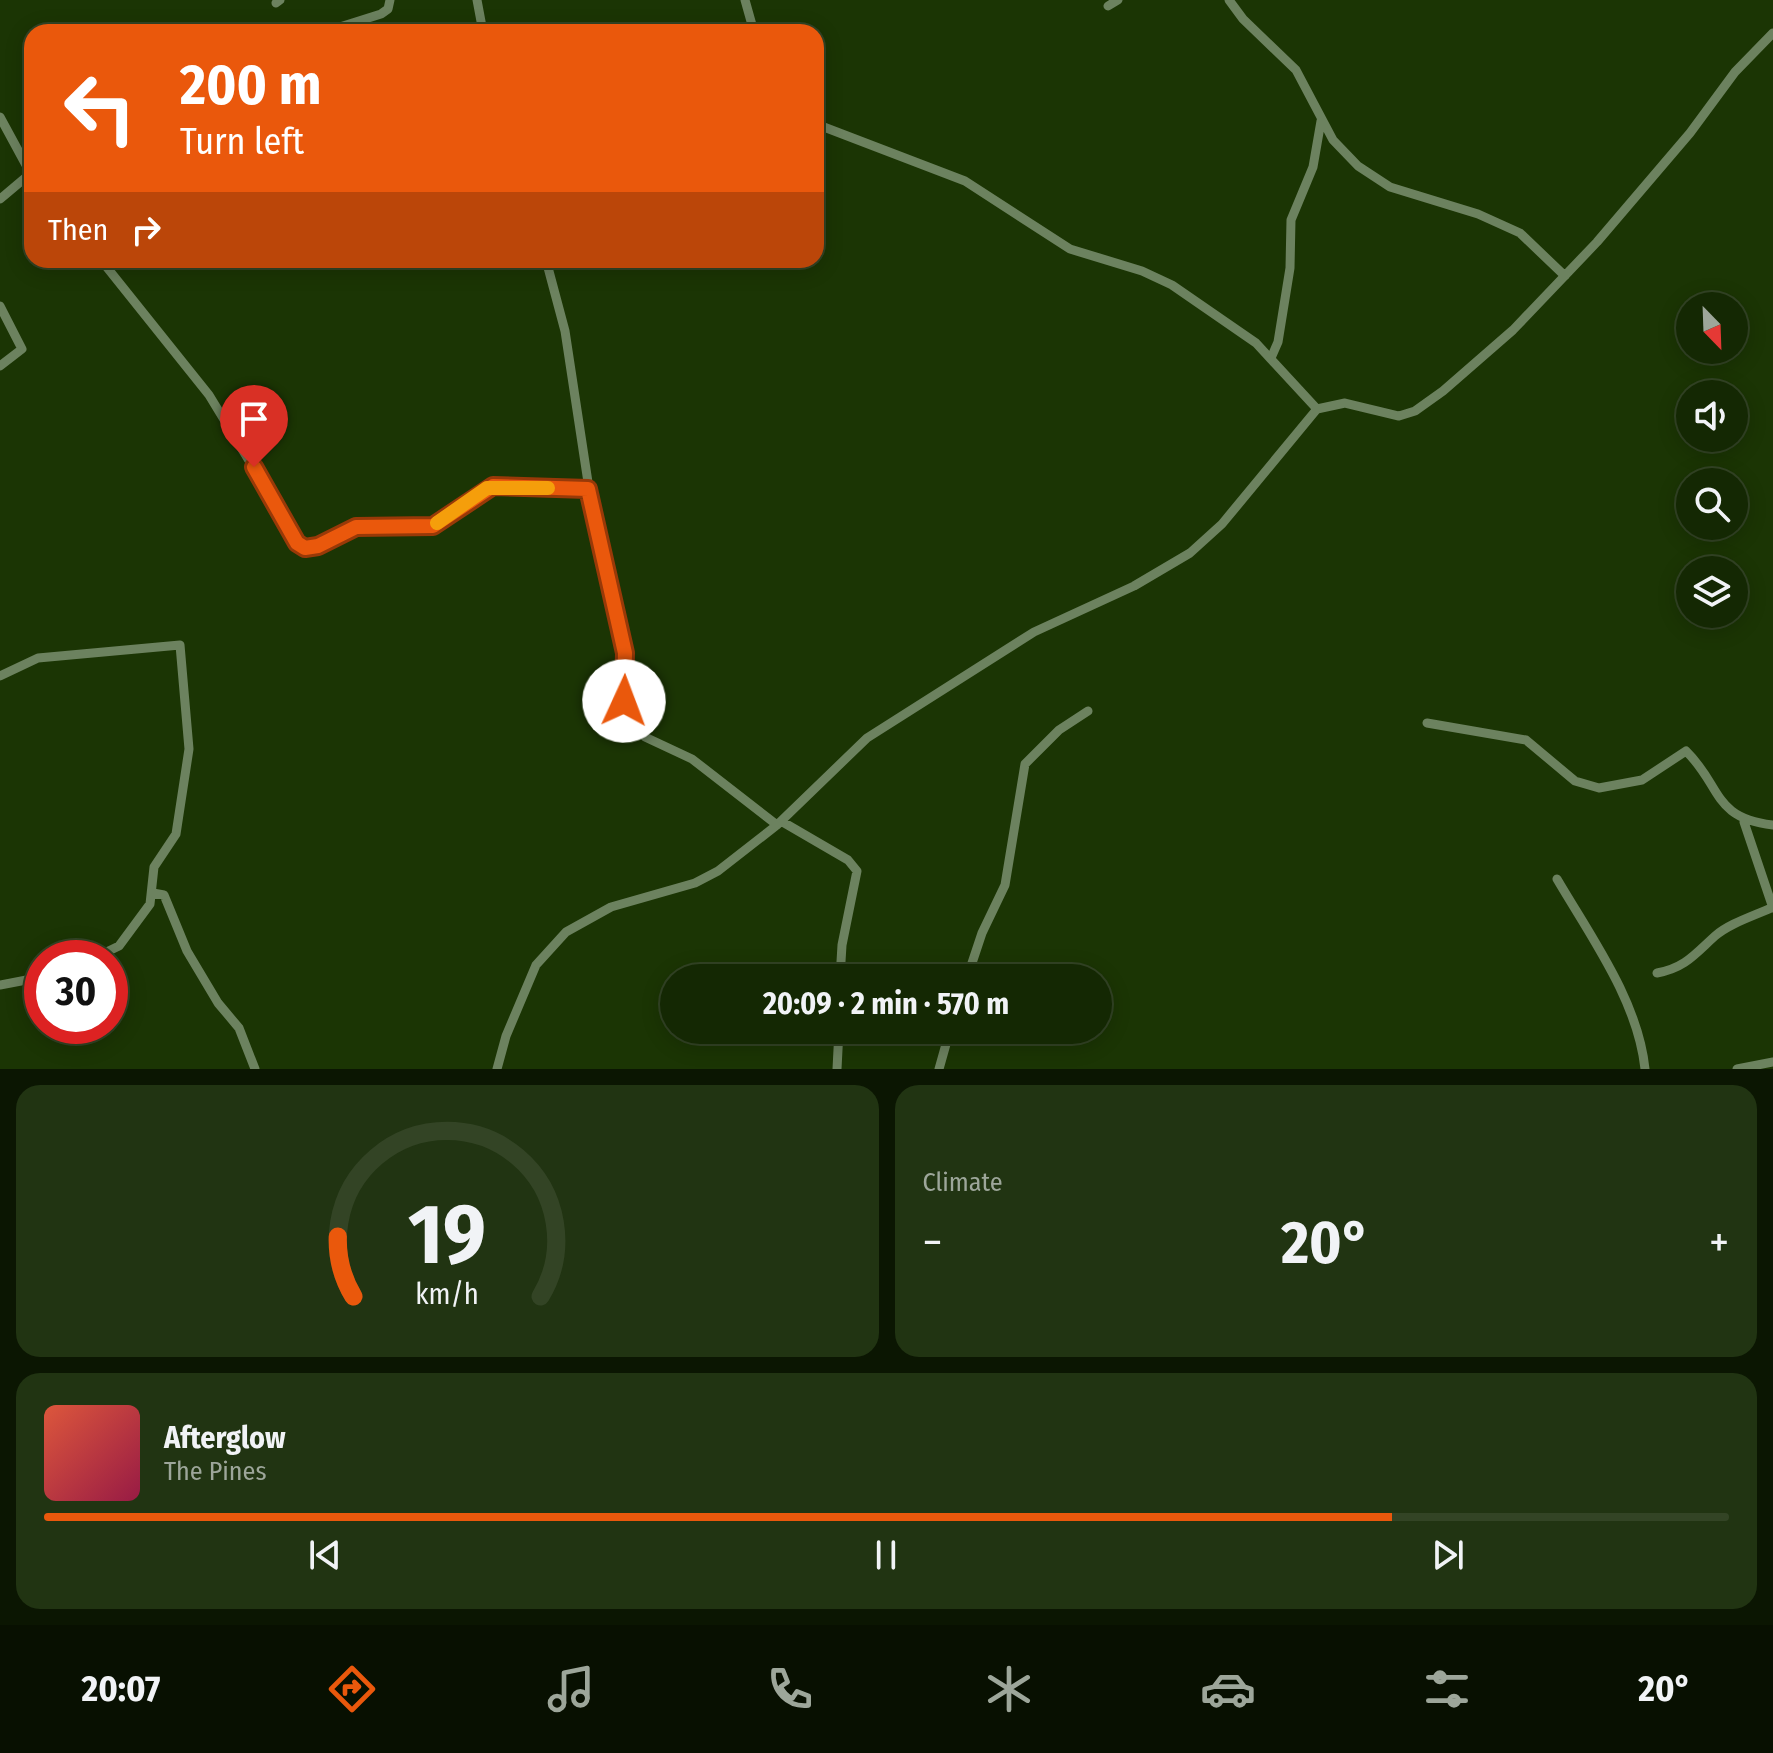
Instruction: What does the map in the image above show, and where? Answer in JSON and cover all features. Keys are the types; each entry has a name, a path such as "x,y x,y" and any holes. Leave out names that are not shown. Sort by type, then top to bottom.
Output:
{"street":[{"path":"349,24 381,14 388,9 390,0"},
{"path":"477,0 482,24"},
{"path":"745,0 752,24"},
{"path":"1108,6 1118,0"},
{"path":"1229,0 1243,19 1296,70 1339,147 1378,181 1404,193 1478,214 1520,233 1565,276"},
{"path":"497,1069 512,1020 536,965 555,941 611,907 708,877 750,849 867,738 1034,632 1152,577 1199,547 1222,524 1317,409 1345,403 1386,415 1415,411 1513,330 1565,276 1669,159 1735,72 1773,33"},
{"path":"0,117 24,161"},
{"path":"1271,358 1278,342 1290,268 1291,220 1313,167 1321,118"},
{"path":"824,129 864,141 965,181 1070,249 1158,278 1238,329 1271,358 1317,409"},
{"path":"0,199 24,180"},
{"path":"107,268 209,395 301,546 318,546 356,527 433,526 493,486 588,489"},
{"path":"548,268 573,369 588,489 625,653 624,701 630,722 654,744 697,762 779,823 856,867 858,876 845,925 841,964"},
{"path":"0,306 22,349 0,366"},
{"path":"0,676 38,658 180,645 189,749 177,827 154,867 150,904 123,940"},
{"path":"972,964 982,933 1005,885 1025,764 1059,730 1088,711"},
{"path":"1427,723 1526,740 1575,781 1599,788 1642,780 1686,751 1726,806 1744,822 1773,908 1722,931 1691,961 1675,970 1657,973"},
{"path":"1744,822 1773,825"},
{"path":"1557,879 1615,980 1634,1020 1645,1069"},
{"path":"153,893 164,895 187,951 227,1016 239,1028 255,1069"},
{"path":"0,985 24,980"},
{"path":"837,1069 838,1044"},
{"path":"939,1069 946,1044"},
{"path":"1737,1069 1773,1062"}],"slow traffic":[{"path":"437,523 487,488 548,488"}],"route":[{"path":"254,467 297,543 305,548 318,546 356,527 433,526 493,486 588,489 610,575 625,653 624,701"}]}
